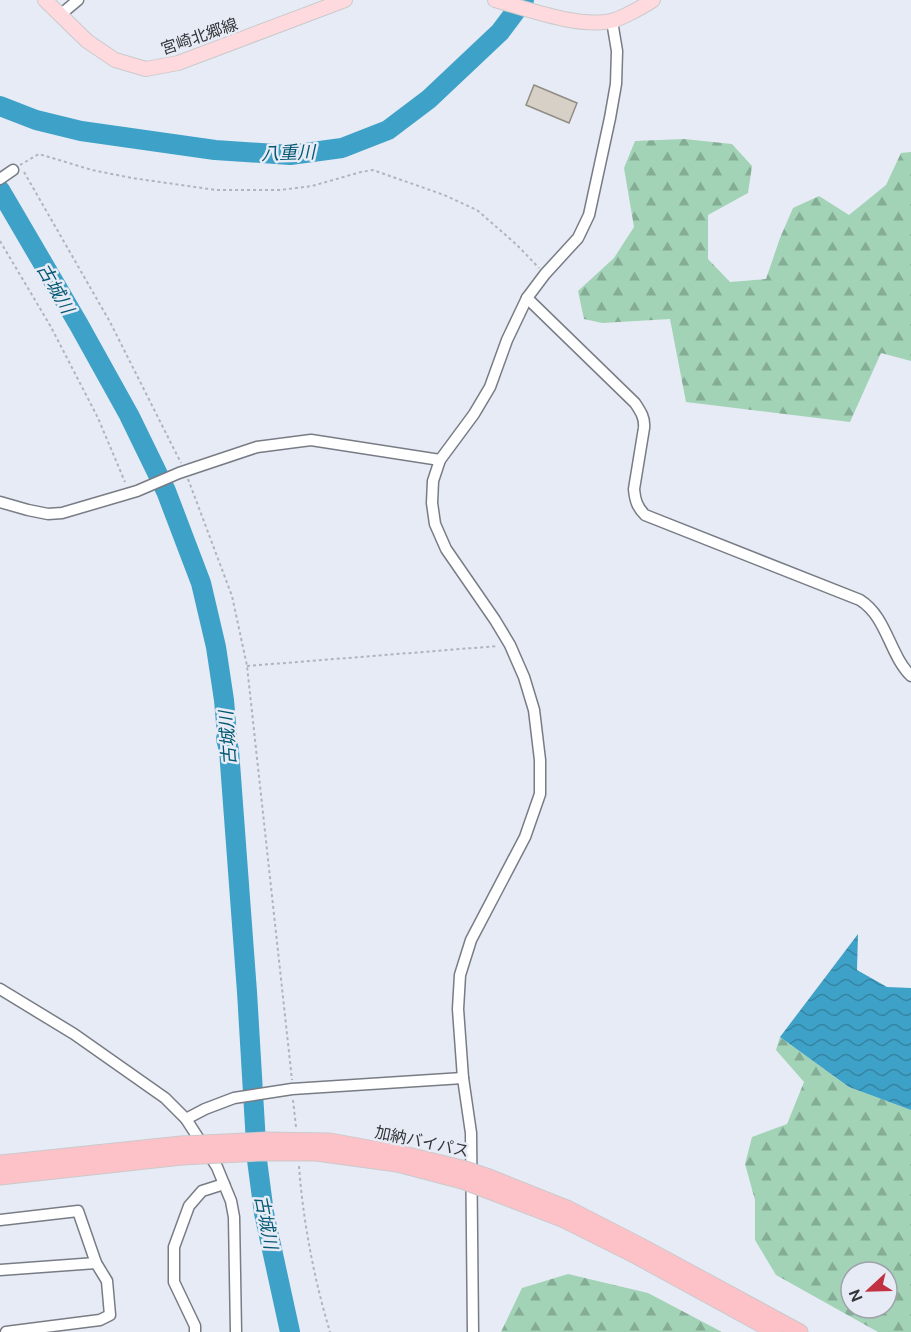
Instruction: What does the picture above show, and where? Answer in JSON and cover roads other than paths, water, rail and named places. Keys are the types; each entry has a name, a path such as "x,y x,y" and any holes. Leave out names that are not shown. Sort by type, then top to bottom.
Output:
{"highway":[{"name":"加納バイパス","path":"0,1177 181,1150 266,1140 330,1141 408,1155 466,1168 487,1183 636,1257 775,1332"},
{"name":"加納バイパス","path":"0,1163 181,1150"},
{"name":"加納バイパス","path":"487,1183 569,1209 800,1332"}],"main road":[{"name":"宮崎北郷線","path":"45,0 87,41 114,60 146,69 178,63 345,0"},
{"path":"495,0 558,18 591,22 612,21 653,0"}],"street":[{"path":"60,15 78,0"},
{"path":"473,1332 471,1133 463,1078 458,1009 460,975 471,940 525,837 540,794 540,760 534,710 524,676 510,645 495,620 446,549 435,524 432,503 433,482 440,460 474,414 490,387 507,340 528,298 545,274 578,238 589,215 616,84 617,51 612,21"},
{"path":"0,179 13,170"},
{"path":"528,298 635,403 642,414 645,421 634,489 638,508 645,515 860,600 872,609 911,676"},
{"path":"0,502 48,514 62,513 134,492 182,472 257,447 311,440 440,460"},
{"path":"0,989 92,1047 165,1098 186,1119 217,1167 231,1201 234,1216 236,1332"},
{"path":"186,1119 234,1098 287,1090 463,1078"},
{"path":"195,1332 195,1326 174,1282 174,1247 189,1206 202,1191 224,1184"},
{"path":"0,1220 78,1211 96,1263 107,1281 110,1315 100,1320 6,1332"},
{"path":"0,1270 96,1263"}],"water":[{"path":"858,934 857,970 887,987 911,988 911,1110 849,1087 780,1037"}],"waterway":[{"name":"八重川","path":"0,106 36,120 81,131 215,150 290,155 342,148 388,130 429,99 500,32 524,0"},
{"name":"古城川","path":"0,190 129,415 166,491 201,583 216,647 229,750 257,1160 264,1213 290,1332"}]}
